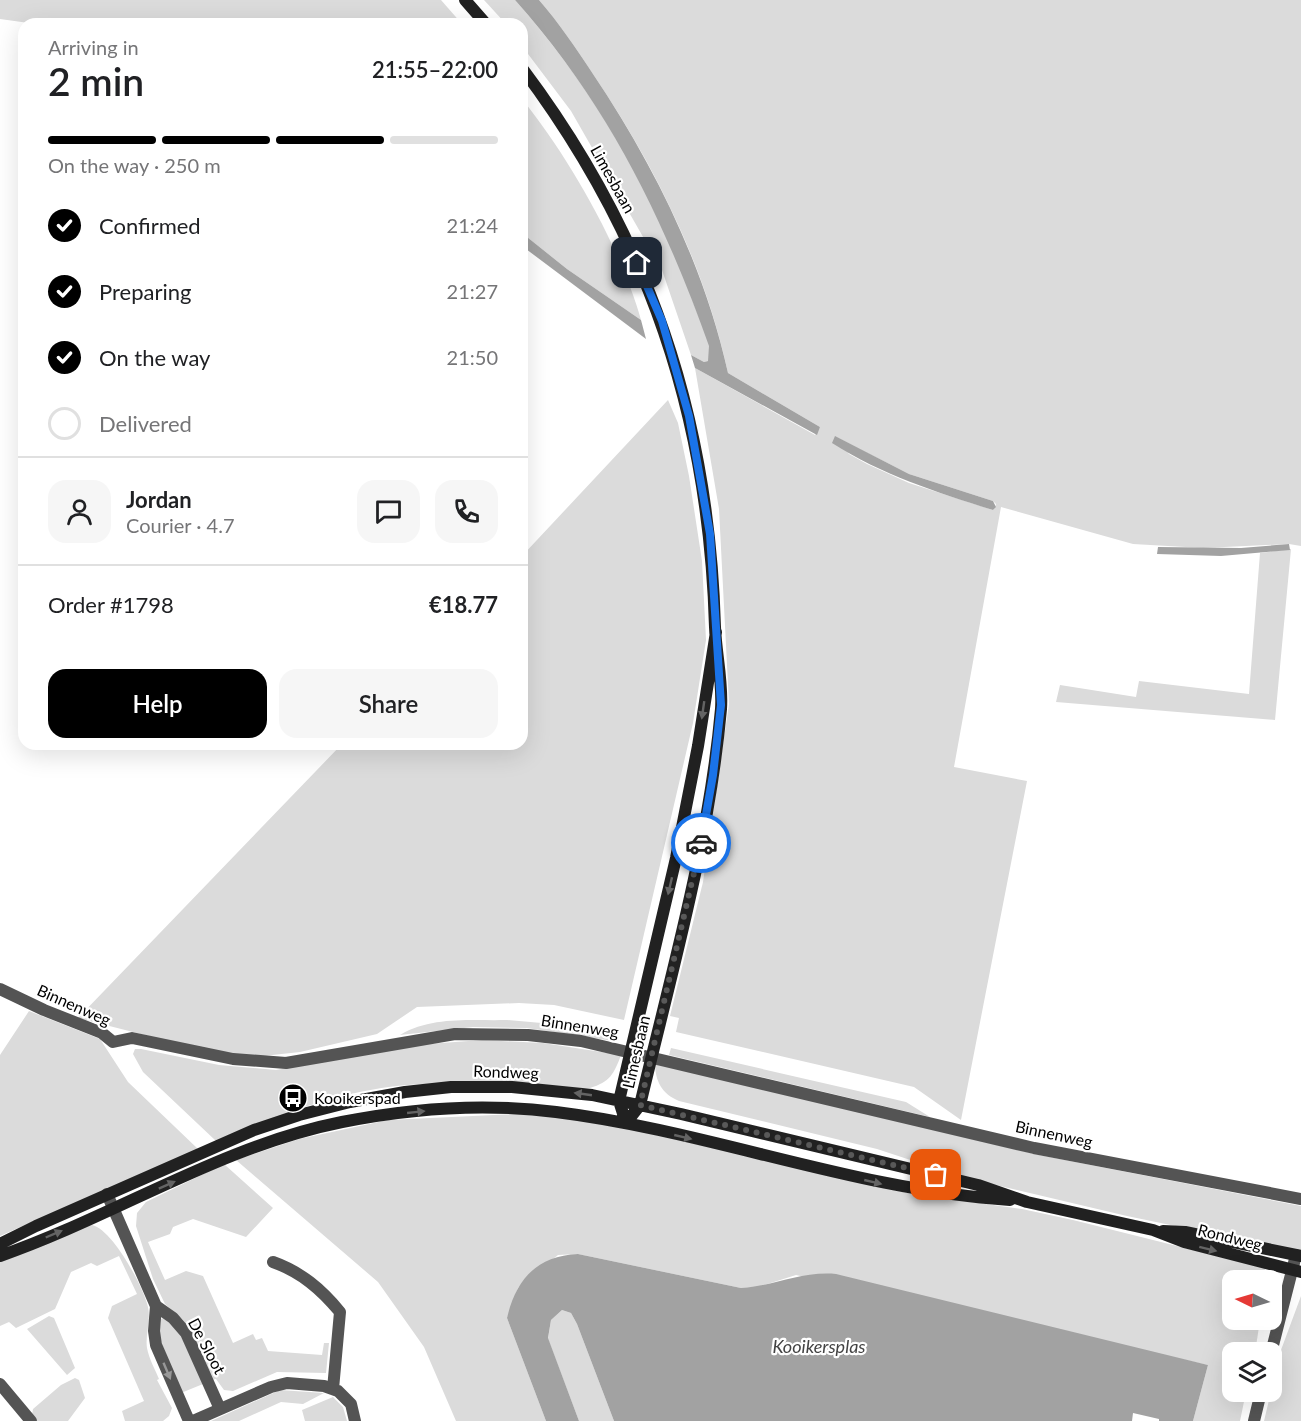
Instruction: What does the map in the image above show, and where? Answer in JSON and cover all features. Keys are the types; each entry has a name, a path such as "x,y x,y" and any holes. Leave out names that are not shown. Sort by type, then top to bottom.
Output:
{"main road":[{"path":"465,0 481,18"},
{"name":"Limesbaan","path":"528,76 554,110 590,169 629,244 662,321 696,440 710,534 721,705 713,775 699,850 640,1105 626,1123"},
{"name":"Limesbaan","path":"626,1123 619,1101 678,847 716,632"},
{"name":"Rondweg","path":"0,1244 107,1194 254,1130 350,1102 428,1089 479,1086 565,1091 640,1105 978,1185 1027,1202"},
{"name":"Rondweg","path":"0,1256 261,1145 358,1119 424,1111 491,1108 557,1112 626,1123 900,1188 1027,1202 1153,1230 1184,1242 1296,1271"},
{"name":"Rondweg","path":"1153,1230 1185,1232 1298,1256"}],"street":[{"name":"Binnenweg","path":"0,988 44,1010 102,1033 112,1042 132,1038 257,1062 286,1063 427,1037 478,1033 551,1037 632,1046 1035,1148 1301,1199"},
{"name":"De Sloot","path":"107,1194 156,1306 154,1331 156,1345 191,1421"},
{"path":"1274,1342 1296,1271 1298,1256"},
{"path":"273,1262 297,1271 326,1295 340,1312 333,1389"},
{"name":"De Sloot","path":"156,1306 173,1318 186,1333 220,1409"},
{"path":"191,1421 271,1387 287,1383 333,1389 347,1399 355,1421"},
{"path":"0,1384 31,1421"},
{"path":"1254,1421 1259,1402"}],"shaded area":[{"path":"0,0 441,0 457,18 18,18 18,22 0,19"},
{"path":"484,0 515,0 571,70 620,146 662,226 680,268 707,336 710,349 708,361 704,362 691,355 662,270 571,111 528,54 528,18 500,18"},
{"path":"539,0 1301,0 1301,546 1289,544 1203,548 1133,544 1001,507 954,767 1027,781 961,1120 914,1087 676,1032 679,1018 670,1016 703,882 729,704 719,509 695,368 815,435 820,427 728,373 706,294 675,217 637,144 615,108 574,45","holes":["836,437 909,474 993,501 996,504 995,508 993,510 909,483 849,454"]},
{"path":"528,107 558,148 592,204 621,263 641,320 567,269 528,238"},
{"path":"668,400 678,423 689,476 702,561 706,640 693,723 624,1020 554,1005 519,1003 417,1007 377,1034 300,1052 253,1057 184,1045 78,1018 336,750 528,750 528,550"},
{"path":"1291,549 1275,720 1056,702 1060,685 1136,697 1139,681 1249,694 1260,553"},
{"path":"29,1011 100,1039 128,1082 198,1149 0,1236 0,1055"},
{"path":"507,1020 564,1025 614,1034 613,1041 527,1028 473,1027 400,1035 438,1022"},
{"path":"482,1040 543,1043 621,1055 607,1080 590,1088 467,1084 398,1086 318,1103 216,1141 143,1072 133,1054 135,1049 141,1049 219,1065 276,1070 428,1044"},
{"path":"671,1048 906,1102 930,1117 669,1055"},
{"path":"655,1063 1039,1155 1301,1206 1301,1252 1127,1216 962,1177 877,1149 679,1101 664,1091 656,1076"},
{"path":"536,1113 640,1131 907,1193 1022,1209 1265,1268 1265,1270 1222,1270 1222,1330 1258,1330 1257,1342 1222,1342 1222,1402 1244,1402 1240,1421 1193,1421 1208,1365 796,1275 758,1287 741,1288 578,1254 558,1255 518,1288 507,1318 546,1421 456,1421 424,1347 378,1282 236,1160 299,1139 388,1120"},
{"path":"224,1164 273,1208 246,1237 193,1219 173,1227 170,1234 148,1242 165,1280 186,1271 203,1276 233,1343 253,1334 256,1340 262,1338 268,1351 322,1355 324,1343 329,1343 326,1373 277,1372 233,1391 224,1390 216,1379 211,1380 183,1320 165,1304 153,1279 136,1226 137,1213 146,1202"},
{"path":"92,1225 100,1229 118,1248 134,1273 145,1298 149,1312 148,1352 159,1379 157,1380 172,1408 169,1416 163,1421 125,1421 122,1411 144,1401 108,1318 112,1306 137,1294 119,1256 97,1266 91,1263 71,1272 55,1309 16,1328 9,1322 0,1326 0,1262"},
{"path":"1301,1296 1301,1421 1264,1421 1269,1402 1282,1402 1282,1347"},
{"path":"562,1310 571,1313 577,1324 614,1421 579,1421 548,1339 551,1320"},
{"path":"49,1316 54,1318 75,1368 67,1375 27,1329"},
{"path":"163,1318 178,1329 203,1384 181,1393 159,1336"},
{"path":"75,1378 79,1380 85,1398 68,1421 37,1421 32,1415 33,1409 61,1385"},
{"path":"280,1390 324,1393 303,1404 281,1402 239,1421 211,1421"},
{"path":"333,1397 343,1407 347,1421 305,1421 302,1410"}],"water":[{"path":"515,0 539,0 587,64 636,144 656,180 691,255 718,333 728,373 820,427 817,435 695,368 691,355 704,362 708,361 709,346 652,207 605,121 578,79"},
{"path":"528,238 567,269 641,320 646,339 528,250"},
{"path":"835,436 909,474 993,501 996,507 993,510 890,474 832,443"},
{"path":"1289,544 1290,550 1221,556 1157,554 1158,547 1241,548"},
{"name":"Kooikersplas","path":"578,1254 741,1288 811,1275 836,1274 1208,1365 1193,1421 1159,1421 1159,1419 1133,1413 1132,1421 614,1421 577,1324 571,1313 562,1310 551,1320 548,1338 579,1421 546,1421 507,1318 516,1292 530,1272 551,1259"}],"way so far":[{"path":"701,843 640,1105 936,1175"}],"place":[{"name":"Kooikerspad","path":"293,1098"}],"route":[{"path":"637,263 662,321 696,440 710,534 721,705 713,775 701,843"}]}
